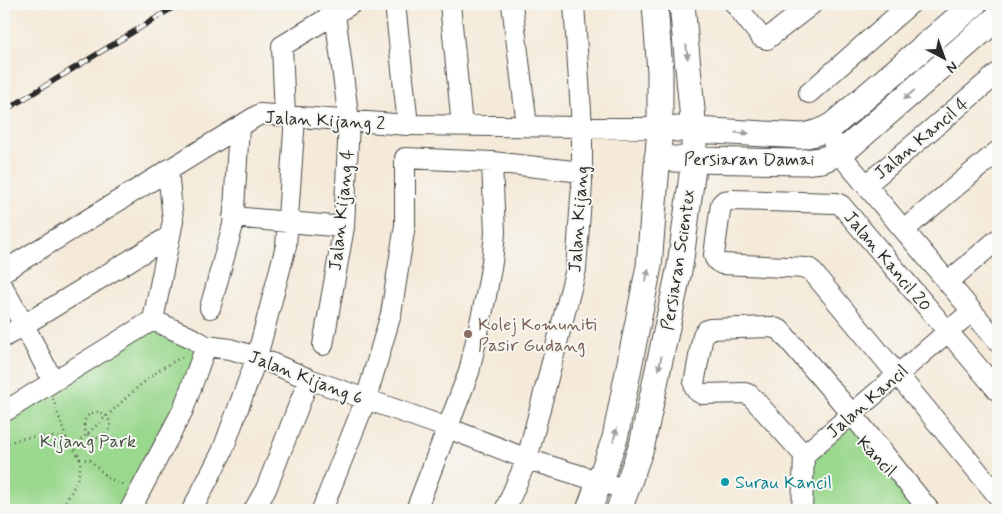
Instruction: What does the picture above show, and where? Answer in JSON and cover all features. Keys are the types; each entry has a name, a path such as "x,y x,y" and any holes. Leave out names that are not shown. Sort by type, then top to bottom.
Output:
{"main road":[{"name":"Persiaran Scientex","path":"589,510 615,438 649,266 660,128 660,72 655,4"},
{"name":"Persiaran Scientex","path":"623,500 642,445 680,266 694,160 694,130 682,4"},
{"name":"Persiaran Damai","path":"660,128 802,136 818,134 827,129 974,4"},
{"name":"Persiaran Damai","path":"657,158 803,162 822,160 839,153 852,144 998,17"}],"street":[{"path":"396,4 408,125"},
{"path":"450,4 462,126"},
{"path":"512,4 527,126"},
{"name":"Jalan Kijang","path":"505,510 527,459 576,269 582,172 582,127 574,4"},
{"path":"735,4 761,37 767,39 812,4"},
{"path":"809,93 910,4"},
{"path":"192,510 222,452 257,357 286,246 290,116 282,46 343,9"},
{"name":"Jalan Kijang 4","path":"323,345 344,227 349,121 343,9"},
{"name":"Jalan Kancil 4","path":"866,185 998,73"},
{"name":"Jalan Kijang 2","path":"4,271 260,114 408,125 660,128"},
{"path":"210,308 234,225 239,127"},
{"path":"827,129 839,153 972,311 995,331"},
{"path":"904,230 998,151"},
{"path":"322,510 366,399 391,314 405,225 405,158 492,162 582,172"},
{"path":"416,510 469,372 492,262 495,233 492,162"},
{"path":"4,412 153,320 173,221 168,170"},
{"name":"Jalan Kancil 20","path":"898,374 810,269 718,263 714,255 721,204 724,201 732,200 836,203 840,205 998,392"},
{"path":"233,217 344,227"},
{"path":"4,337 170,236"},
{"path":"948,282 998,239"},
{"path":"4,289 24,325 50,384"},
{"name":"Jalan Kancil","path":"804,455 972,311"},
{"name":"Jalan Kijang 6","path":"153,320 206,346 230,349 257,357 309,379 448,428 527,459 600,482 623,500"},
{"path":"802,510 804,455 750,395 702,394 695,389 694,384 704,332 710,329 771,327 780,330 852,414 929,510"},
{"path":"134,502 183,410 206,346"},
{"path":"898,374 998,496"},
{"path":"254,510 266,489 309,379"}],"path":[{"path":"73,447 138,386 162,368 206,346"},
{"path":"50,384 53,400 66,438 80,459 79,473 74,487 61,510"},
{"path":"93,412 106,415 110,427 106,435 98,439 86,434 83,426 86,417 93,412"},
{"path":"4,446 20,438 66,438"},
{"path":"80,459 90,460 108,478 119,482 134,502"}],"green space":[{"name":"Kijang Park","path":"153,320 206,346 130,510 4,510 4,412"},
{"path":"851,413 929,510 802,510 804,455"}],"railway":[{"path":"4,111 179,4"}],"place":[{"name":"Kolej Komuniti Pasir Gudang","path":"468,334"},
{"name":"Surau Kancil","path":"725,482"}]}
